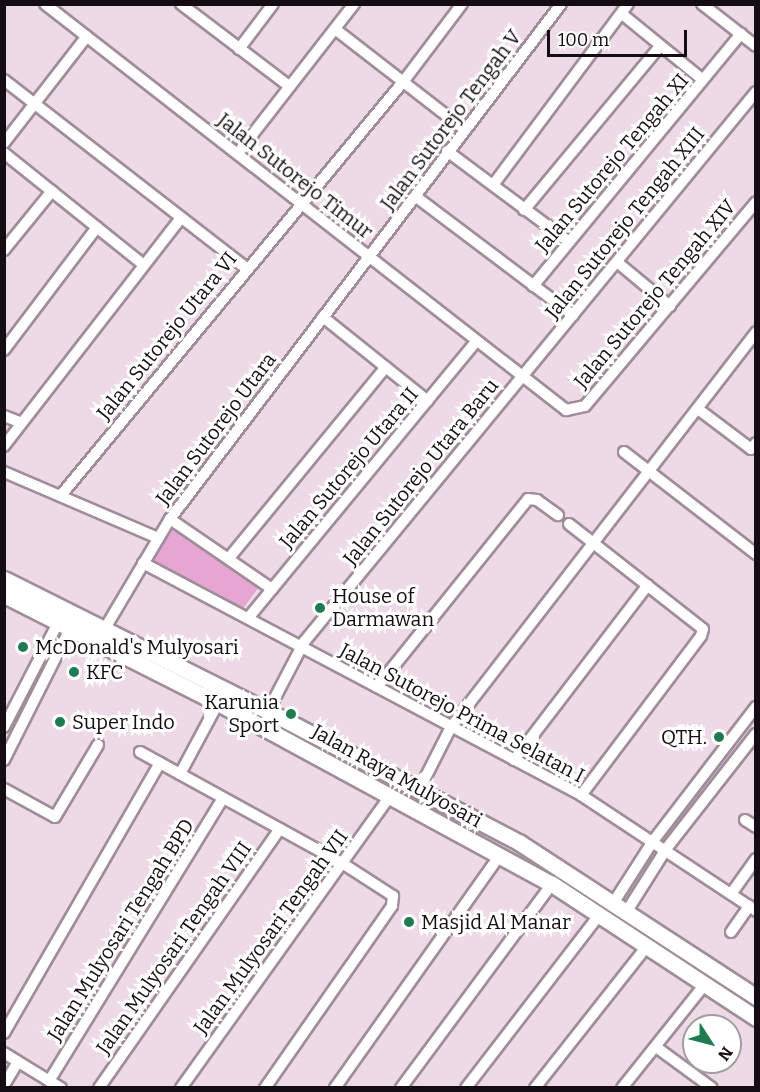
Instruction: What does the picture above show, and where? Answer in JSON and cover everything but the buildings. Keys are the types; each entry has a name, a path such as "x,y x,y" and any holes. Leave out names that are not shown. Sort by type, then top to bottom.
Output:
{"main road":[{"name":"Jalan Raya Mulyosari","path":"4,579 268,711 480,821 620,906 756,997"},
{"name":"Jalan Raya Mulyosari","path":"4,595 218,703 552,884 756,1018"},
{"path":"241,716 248,701"},
{"path":"470,839 480,821"},
{"path":"484,847 494,829"}],"street":[{"name":"Jalan Sutorejo Timur","path":"45,4 523,375"},
{"path":"182,4 196,9 239,50 289,86"},
{"path":"239,50 273,4"},
{"path":"238,153 354,4"},
{"name":"Jalan Sutorejo Utara VI","path":"62,494 246,268 403,82 462,4"},
{"name":"Jalan Sutorejo Tengah V","path":"369,257 447,151 561,4"},
{"path":"702,4 756,46"},
{"path":"493,185 625,9 660,46 703,80"},
{"path":"335,29 465,130"},
{"name":"Jalan Sutorejo Tengah XI","path":"533,286 741,34"},
{"path":"4,143 87,36"},
{"path":"524,210 660,46"},
{"path":"4,80 36,102 246,268"},
{"name":"Jalan Sutorejo Tengah XIII","path":"523,375 756,92"},
{"path":"447,151 569,242"},
{"path":"4,153 144,265"},
{"path":"4,250 52,191"},
{"path":"415,196 573,315"},
{"name":"Jalan Sutorejo Tengah XIV","path":"523,375 562,409 579,410 670,306 756,202"},
{"path":"4,446 181,218"},
{"path":"4,350 97,227"},
{"name":"Jalan Sutorejo Utara","path":"104,630 170,519 369,257"},
{"path":"617,262 670,306"},
{"path":"323,317 428,401"},
{"path":"419,790 451,728 756,332"},
{"name":"Jalan Sutorejo Utara II","path":"249,617 476,342"},
{"path":"229,558 386,367"},
{"name":"Jalan Sutorejo Utara Baru","path":"268,711 300,647 523,375"},
{"path":"698,410 754,448"},
{"path":"4,416 22,423"},
{"path":"624,452 648,473 756,554"},
{"path":"4,472 62,494 158,538"},
{"path":"377,687 528,499 537,500 558,515"},
{"path":"170,519 272,589"},
{"path":"570,524 700,624 702,633 581,795"},
{"name":"Jalan Sutorejo Prima Selatan I","path":"143,563 249,617 451,728 581,795 666,849 752,908"},
{"path":"514,760 648,585"},
{"path":"4,727 65,624"},
{"path":"4,760 24,722 65,624"},
{"path":"180,774 218,703"},
{"path":"620,906 653,841 756,707"},
{"path":"11,715 24,722"},
{"path":"620,906 756,734"},
{"path":"4,789 55,817 98,745"},
{"path":"140,752 342,863 391,894 392,906 265,1088"},
{"path":"4,1033 160,763"},
{"name":"Jalan Mulyosari Tengah VII","path":"181,1088 390,796"},
{"name":"Jalan Mulyosari Tengah BPD","path":"49,1081 223,798"},
{"path":"745,820 756,827"},
{"name":"Jalan Mulyosari Tengah VIII","path":"99,1088 280,829"},
{"path":"335,1088 500,856"},
{"path":"731,894 756,859"},
{"path":"401,1088 552,884"},
{"path":"731,932 752,908"},
{"path":"466,1088 599,915"},
{"path":"535,1088 646,946"},
{"path":"622,1088 705,984"},
{"path":"656,1047 710,1087"},
{"path":"4,1053 61,1088"},
{"path":"4,1085 18,1062"}],"shaded area":[{"path":"170,523 259,587 242,610 148,561"}],"place":[{"name":"House of Darmawan","path":"320,608"},
{"name":"McDonald's Mulyosari","path":"23,647"},
{"name":"KFC","path":"74,672"},
{"name":"Karunia Sport","path":"291,714"},
{"name":"Super Indo","path":"60,722"},
{"name":"QTH.","path":"719,737"},
{"name":"Masjid Al Manar","path":"409,922"}]}
